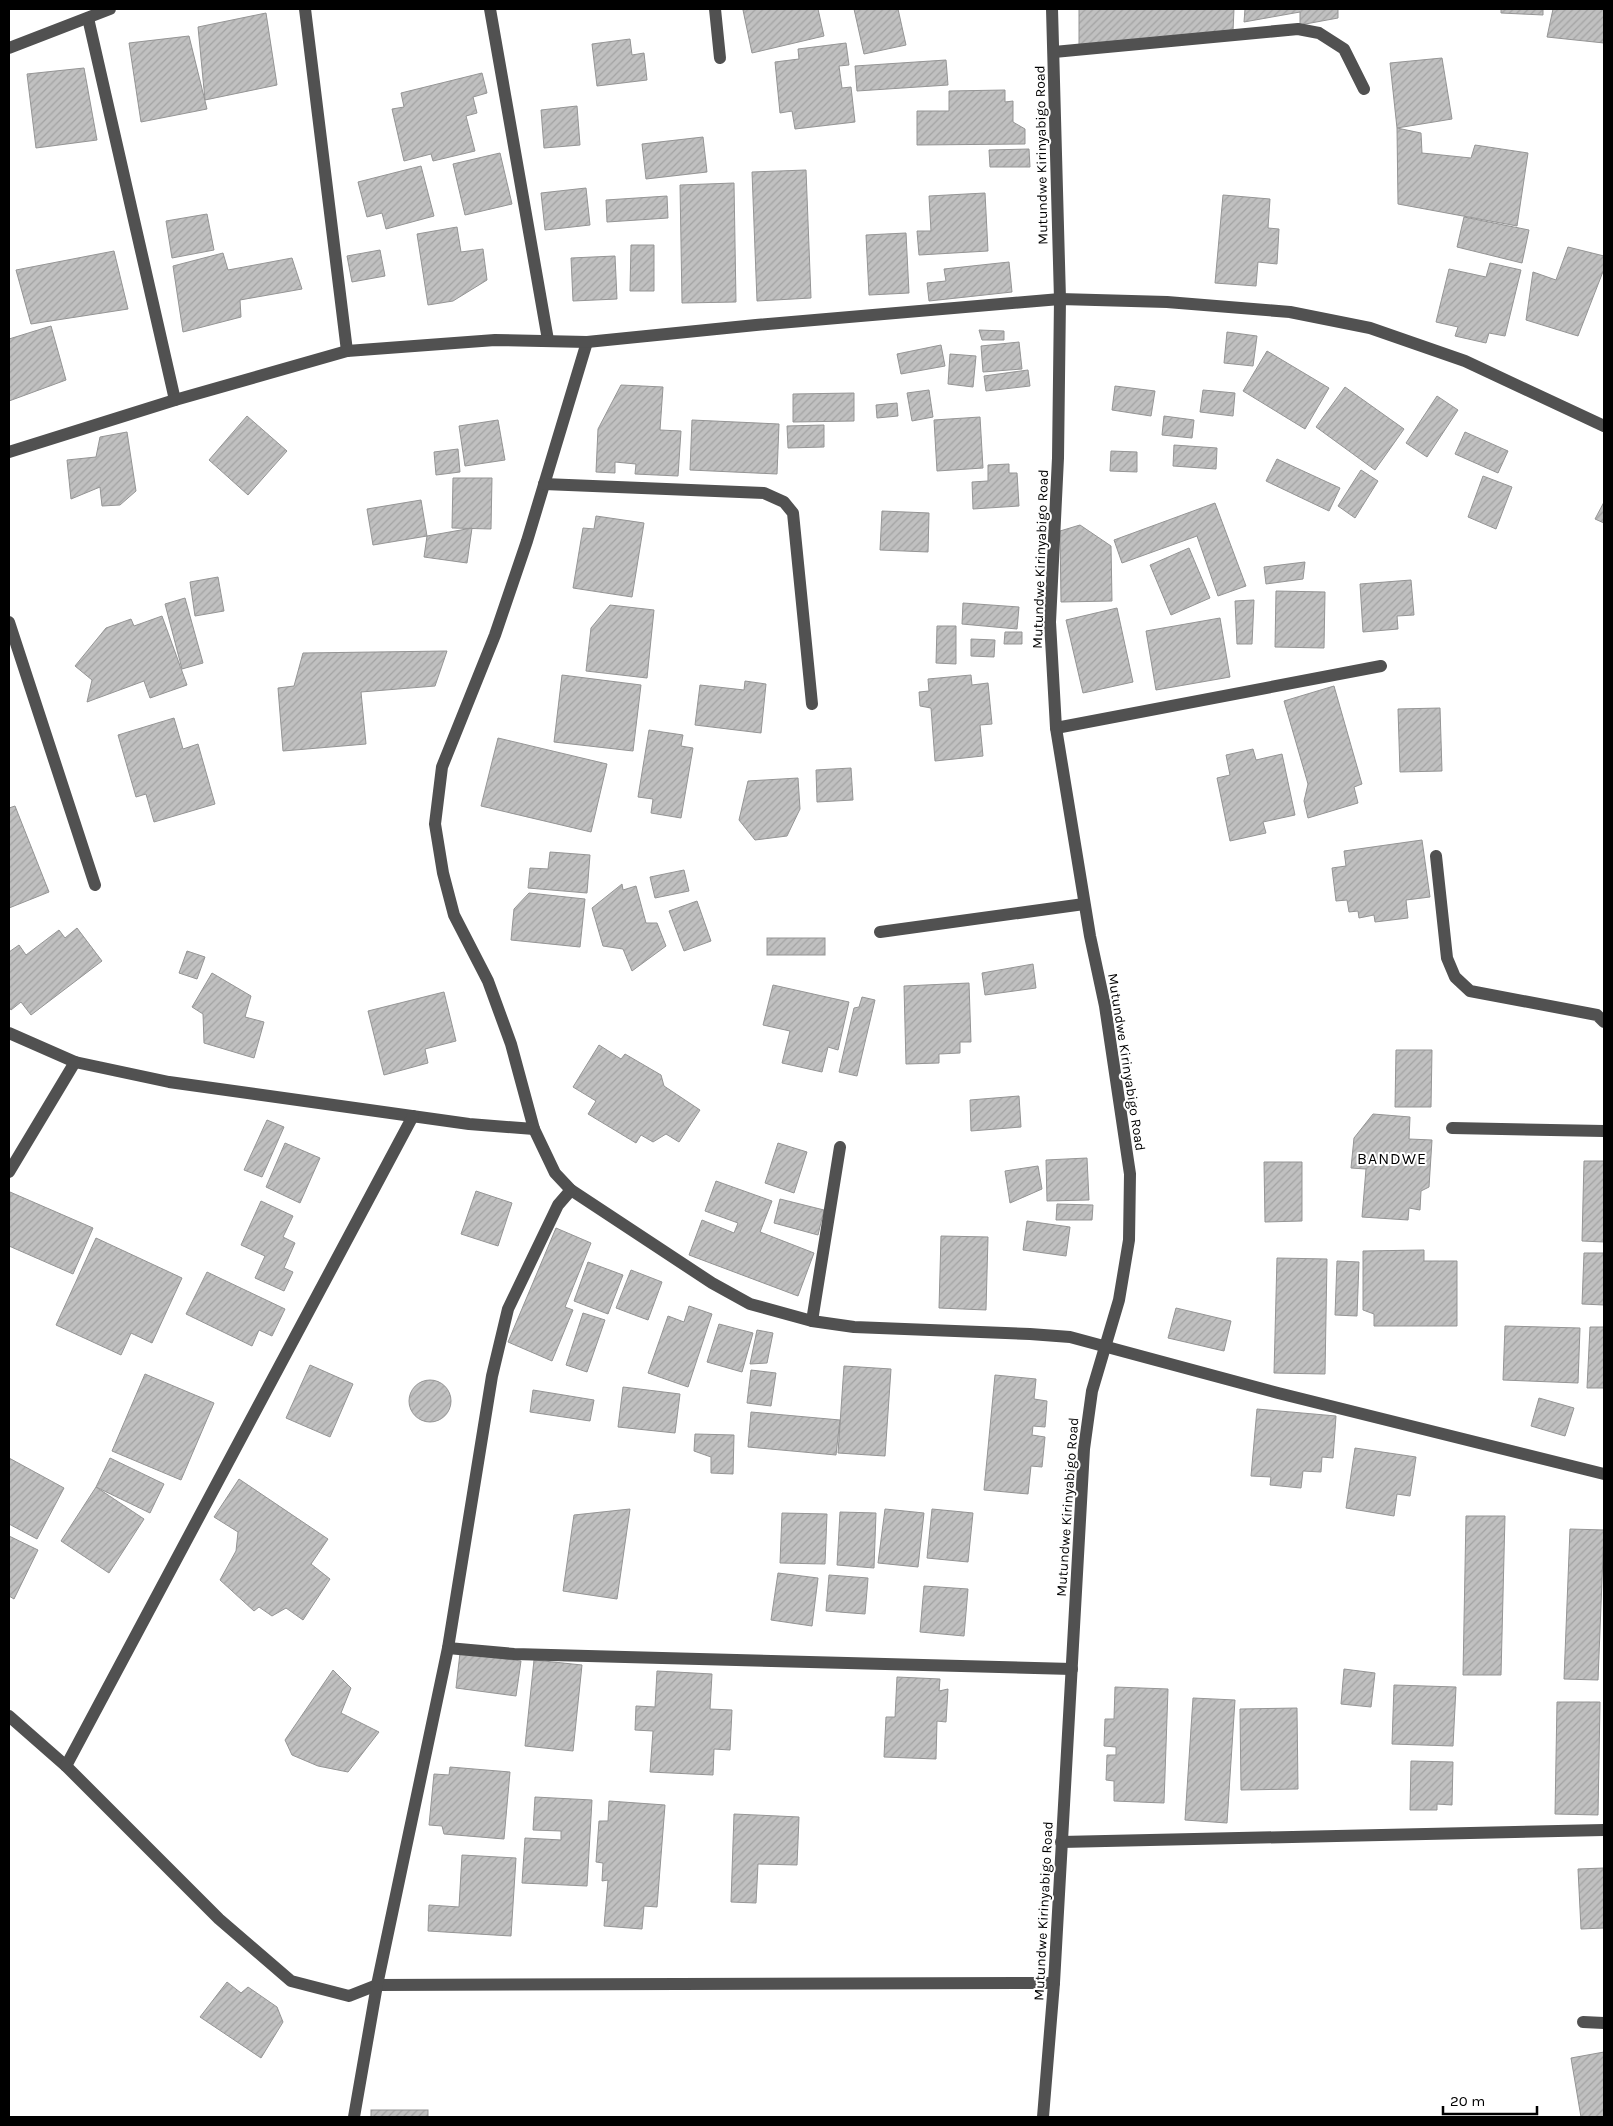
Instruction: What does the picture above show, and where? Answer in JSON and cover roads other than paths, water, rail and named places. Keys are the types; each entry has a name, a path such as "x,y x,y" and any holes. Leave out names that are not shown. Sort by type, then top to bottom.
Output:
{"street":[{"path":"9,48 110,9"},
{"path":"305,9 347,351"},
{"path":"490,9 548,340"},
{"path":"715,9 720,58"},
{"name":"Mutundwe Kirinyabigo Road","path":"1043,2117 1054,1983 1084,1449 1092,1391 1119,1300 1130,1240 1130,1174 1106,1006 1084,904 1056,728 1050,622 1058,458 1060,299 1052,9"},
{"path":"88,18 175,400"},
{"path":"1054,52 1298,29 1319,33 1344,48 1364,89"},
{"path":"9,452 175,400 347,351 495,340 587,342 756,325 1060,299 1167,302 1290,312 1370,328 1465,361 1604,426"},
{"path":"587,342 527,541 495,635 442,767 435,824 443,873 454,914 488,981 511,1044 534,1129 555,1173 571,1190 712,1283 750,1304 812,1321 854,1327 1070,1337 1278,1393 1604,1474"},
{"path":"544,484 764,493 784,502 793,513 812,704"},
{"path":"9,622 95,885"},
{"path":"1056,728 1381,666"},
{"path":"1436,856 1447,958 1454,978 1470,991 1598,1015 1604,1022"},
{"path":"880,932 1084,904"},
{"path":"9,1033 75,1062 169,1082 469,1124 534,1129"},
{"path":"9,1172 75,1062"},
{"path":"66,1766 413,1116"},
{"path":"1452,1128 1604,1131"},
{"path":"812,1321 840,1147"},
{"path":"354,2117 377,1985 448,1648 492,1376 508,1310 558,1205 571,1190"},
{"path":"448,1648 514,1654 1072,1669"},
{"path":"9,1716 66,1766 219,1919 291,1981 349,1996 377,1985 1054,1983"},
{"path":"1062,1842 1604,1830"},
{"path":"1583,2022 1604,2023"}],"district":[{"name":"BANDWE","path":"1392,1158"}]}
